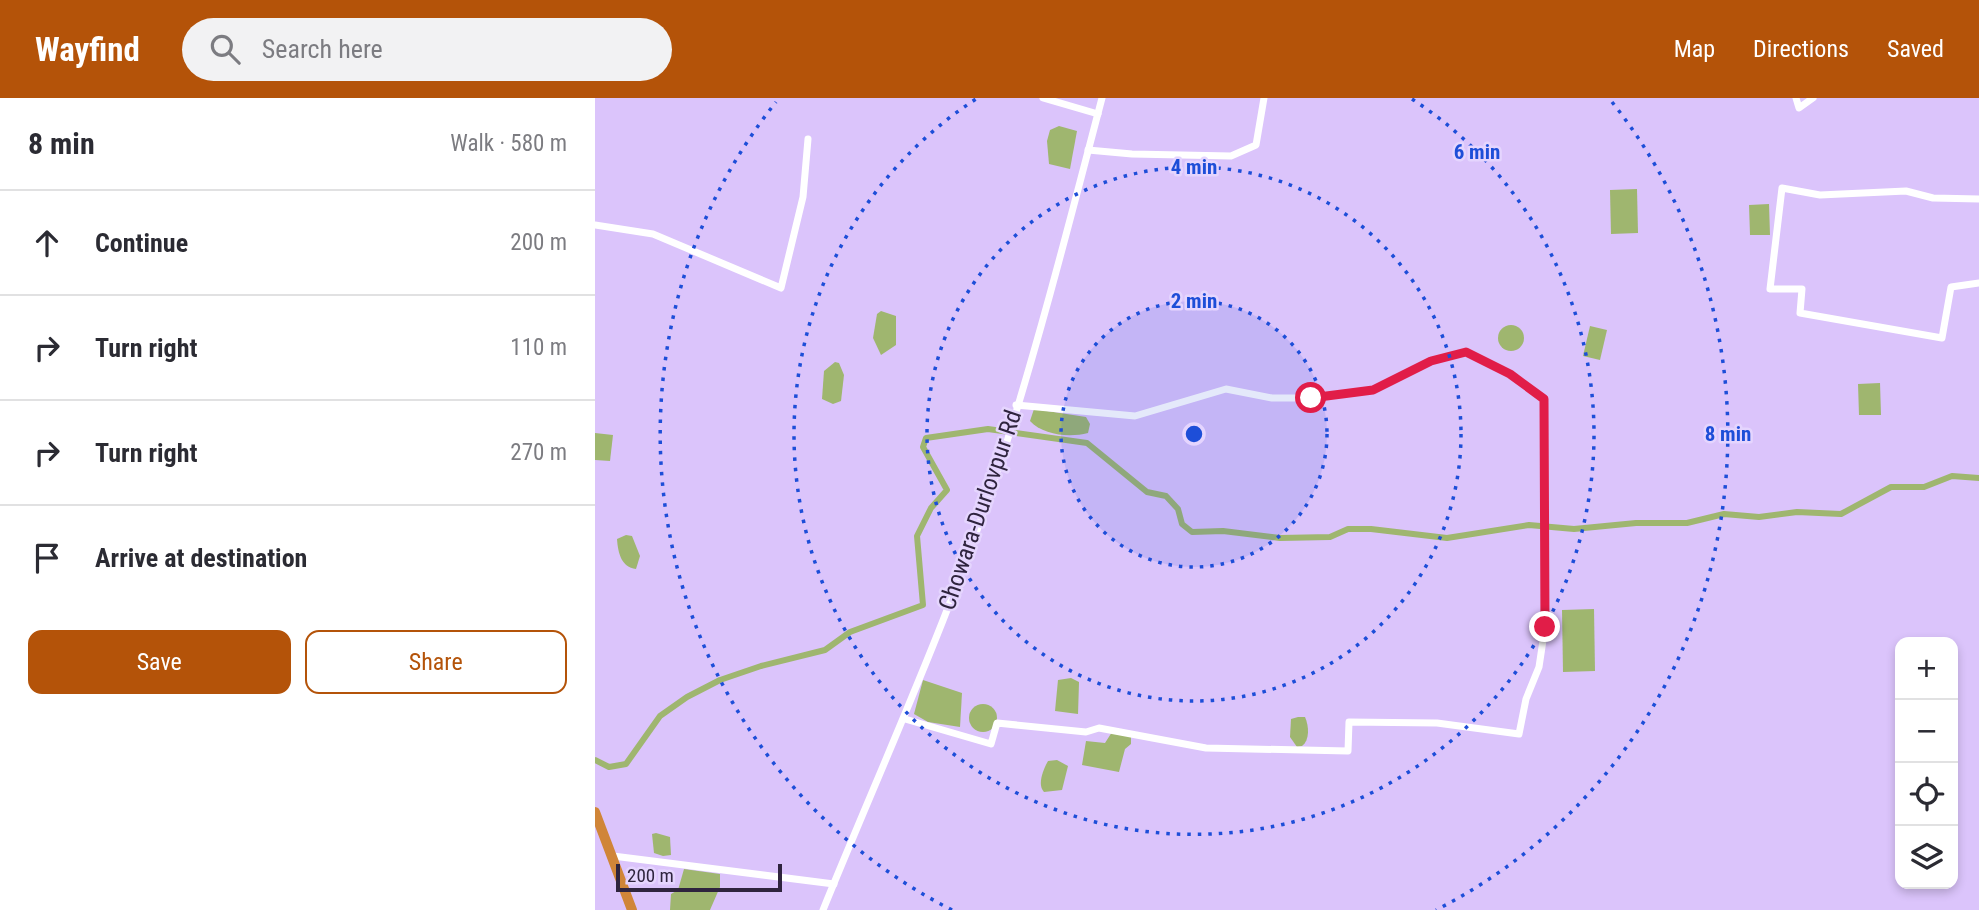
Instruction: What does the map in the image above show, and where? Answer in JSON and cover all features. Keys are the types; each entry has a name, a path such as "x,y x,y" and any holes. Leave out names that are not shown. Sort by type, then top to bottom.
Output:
{"highway":[{"path":"595,812 632,910"}],"street":[{"path":"1043,98 1097,114"},
{"name":"Chowara-Durlovpur Rd","path":"823,910 905,719 1007,440 1070,228 1102,98"},
{"path":"1088,150 1132,155 1231,156 1256,145 1264,98"},
{"path":"1797,98 1799,108 1813,98"},
{"path":"595,225 653,234 781,288 803,197 808,139"},
{"path":"1979,199 1933,198 1906,191 1864,190 1820,195 1782,188 1770,289 1802,289 1800,313 1942,338 1951,288 1979,283"},
{"path":"905,719 991,744 997,723 1086,732 1099,728 1206,748 1283,751 1348,751 1349,722 1437,723 1519,734 1526,699 1539,667 1545,627 1543,518 1546,457 1544,399 1510,374 1466,352 1431,361 1373,390 1311,398 1272,398 1226,389 1204,393 1176,406 1135,415 1016,405"},
{"path":"613,856 834,884"}],"shaded area":[{"path":"1059,126 1077,131 1070,169 1049,164 1047,141 1050,130"},
{"path":"1637,189 1638,233 1611,234 1610,190"},
{"path":"1769,204 1770,235 1750,235 1749,205"},
{"path":"881,311 896,316 896,345 881,355 873,338 877,314"},
{"path":"1511,325 1520,329 1524,338 1520,347 1511,351 1502,347 1498,338 1502,329"},
{"path":"1590,326 1607,330 1600,360 1583,356"},
{"path":"835,362 839,363 844,375 841,401 833,404 822,399 824,371"},
{"path":"1880,383 1881,415 1859,415 1858,384"},
{"path":"1034,409 1086,417 1090,424 1088,433 1065,435 1035,426 1030,421"},
{"path":"595,433 613,435 610,461 595,460"},
{"path":"626,535 632,536 640,556 636,569 627,565 619,554 617,539"},
{"path":"1594,609 1595,671 1563,672 1562,610"},
{"path":"1071,678 1079,682 1078,714 1055,711 1058,680"},
{"path":"923,680 962,693 960,727 928,722 914,714"},
{"path":"983,704 993,708 997,718 993,728 983,732 973,728 969,718 973,708"},
{"path":"1305,717 1308,733 1305,743 1297,747 1290,737 1291,719"},
{"path":"1112,732 1131,735 1131,744 1125,749 1119,772 1082,765 1086,741 1105,743"},
{"path":"1057,760 1068,766 1062,790 1044,792 1041,781 1044,769 1048,761"},
{"path":"652,834 670,837 671,855 654,853"},
{"path":"684,869 720,874 720,887 710,910 670,910 671,894 678,890"}],"waterway":[{"path":"595,760 609,767 626,764 660,716 687,697 720,680 761,666 825,650 850,632 923,605 917,536 931,508 947,490 923,447 926,438 988,429 1087,443 1147,492 1166,496 1178,509 1182,524 1192,532 1223,531 1280,538 1330,537 1348,529 1447,538 1529,525 1574,529 1636,523 1687,523 1724,514 1759,517 1797,512 1841,514 1891,487 1924,487 1952,476 1979,478"}],"route":[{"path":"1311,398 1373,390 1431,361 1466,352 1510,374 1544,399 1545,627"}]}
